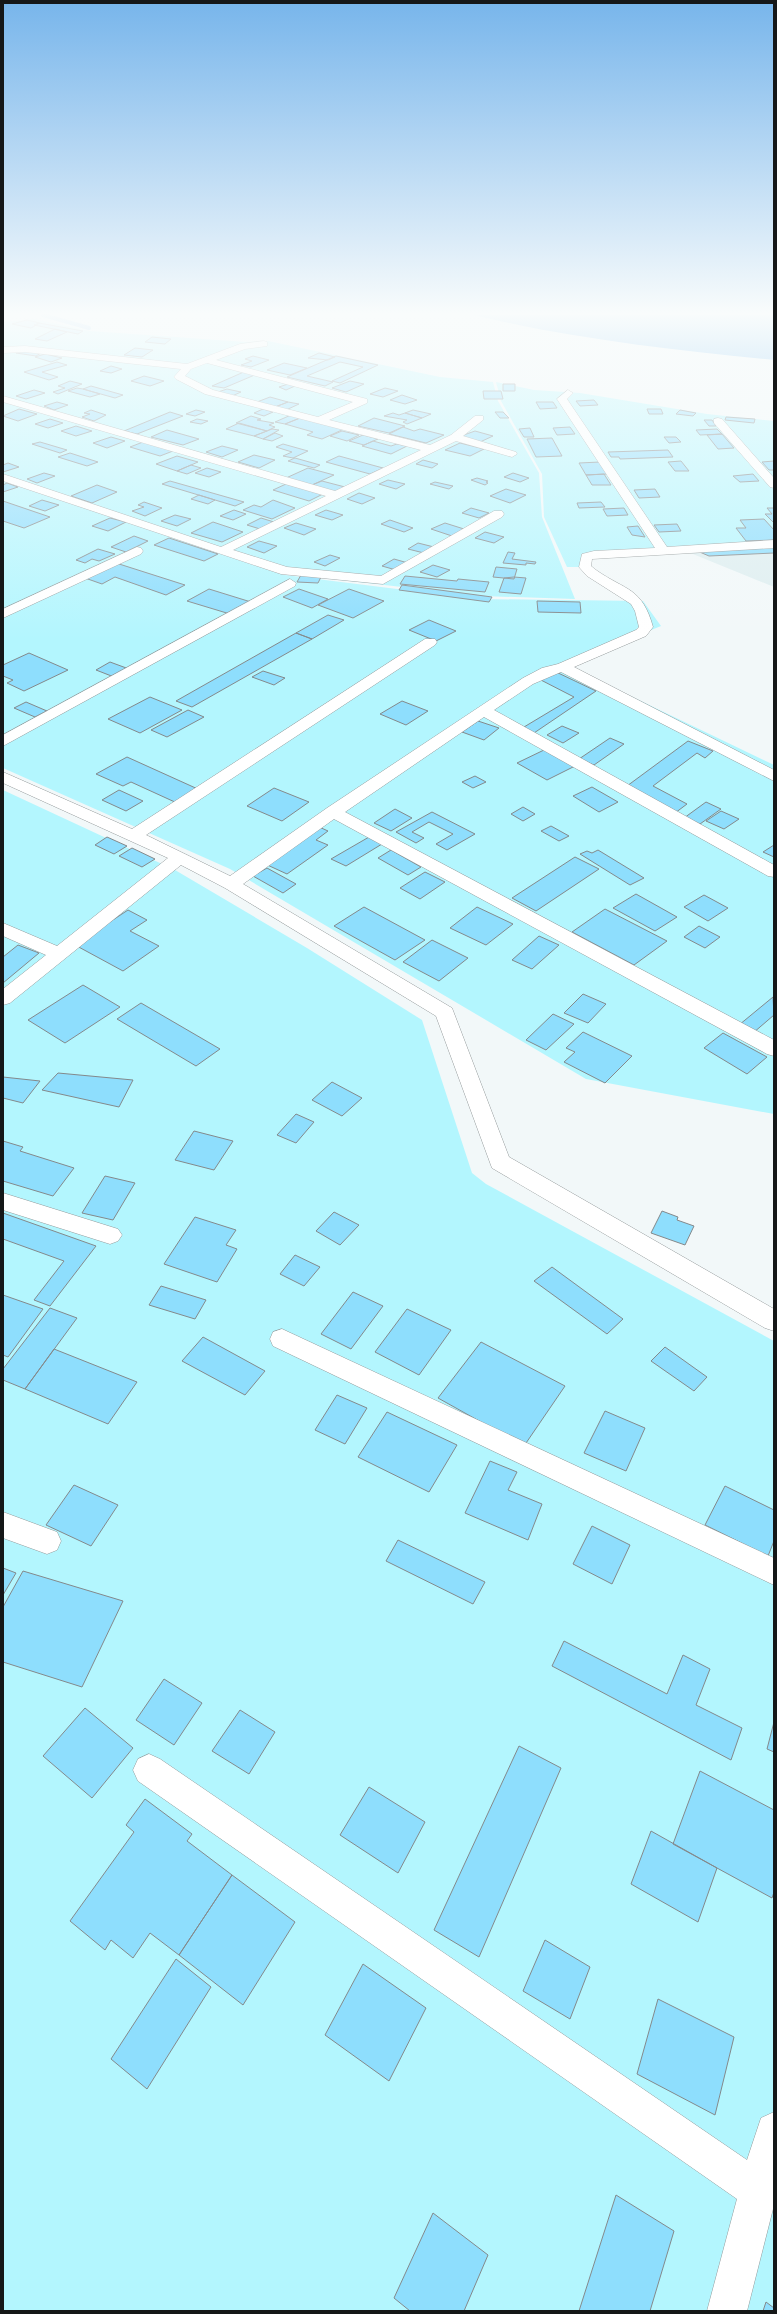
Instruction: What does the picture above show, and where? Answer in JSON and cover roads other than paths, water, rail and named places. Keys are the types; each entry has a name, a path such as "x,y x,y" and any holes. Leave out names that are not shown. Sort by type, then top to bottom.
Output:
{"street":[{"path":"86,423 338,496"},
{"path":"326,423 430,449"},
{"path":"222,551 338,496 430,449 455,436 472,423"},
{"path":"578,423 663,550"},
{"path":"720,423 774,485"},
{"path":"455,436 512,454"},
{"path":"3,477 222,551 286,570 383,580 498,514"},
{"path":"231,884 333,812 534,678 547,671 563,668 641,633 646,627 642,610 622,590 592,576 585,567 586,557 594,555 663,550 774,544"},
{"path":"3,614 137,551"},
{"path":"3,741 290,584"},
{"path":"133,836 430,642"},
{"path":"563,668 774,776"},
{"path":"484,711 774,872"},
{"path":"3,777 180,857 231,884 445,1012 500,1162 772,1317"},
{"path":"333,812 774,1048"},
{"path":"3,999 180,857"},
{"path":"3,929 60,954"},
{"path":"3,1201 110,1235"},
{"path":"282,1339 774,1572"},
{"path":"3,1525 46,1540"},
{"path":"149,1770 759,2191"},
{"path":"727,2311 774,2131"}]}
